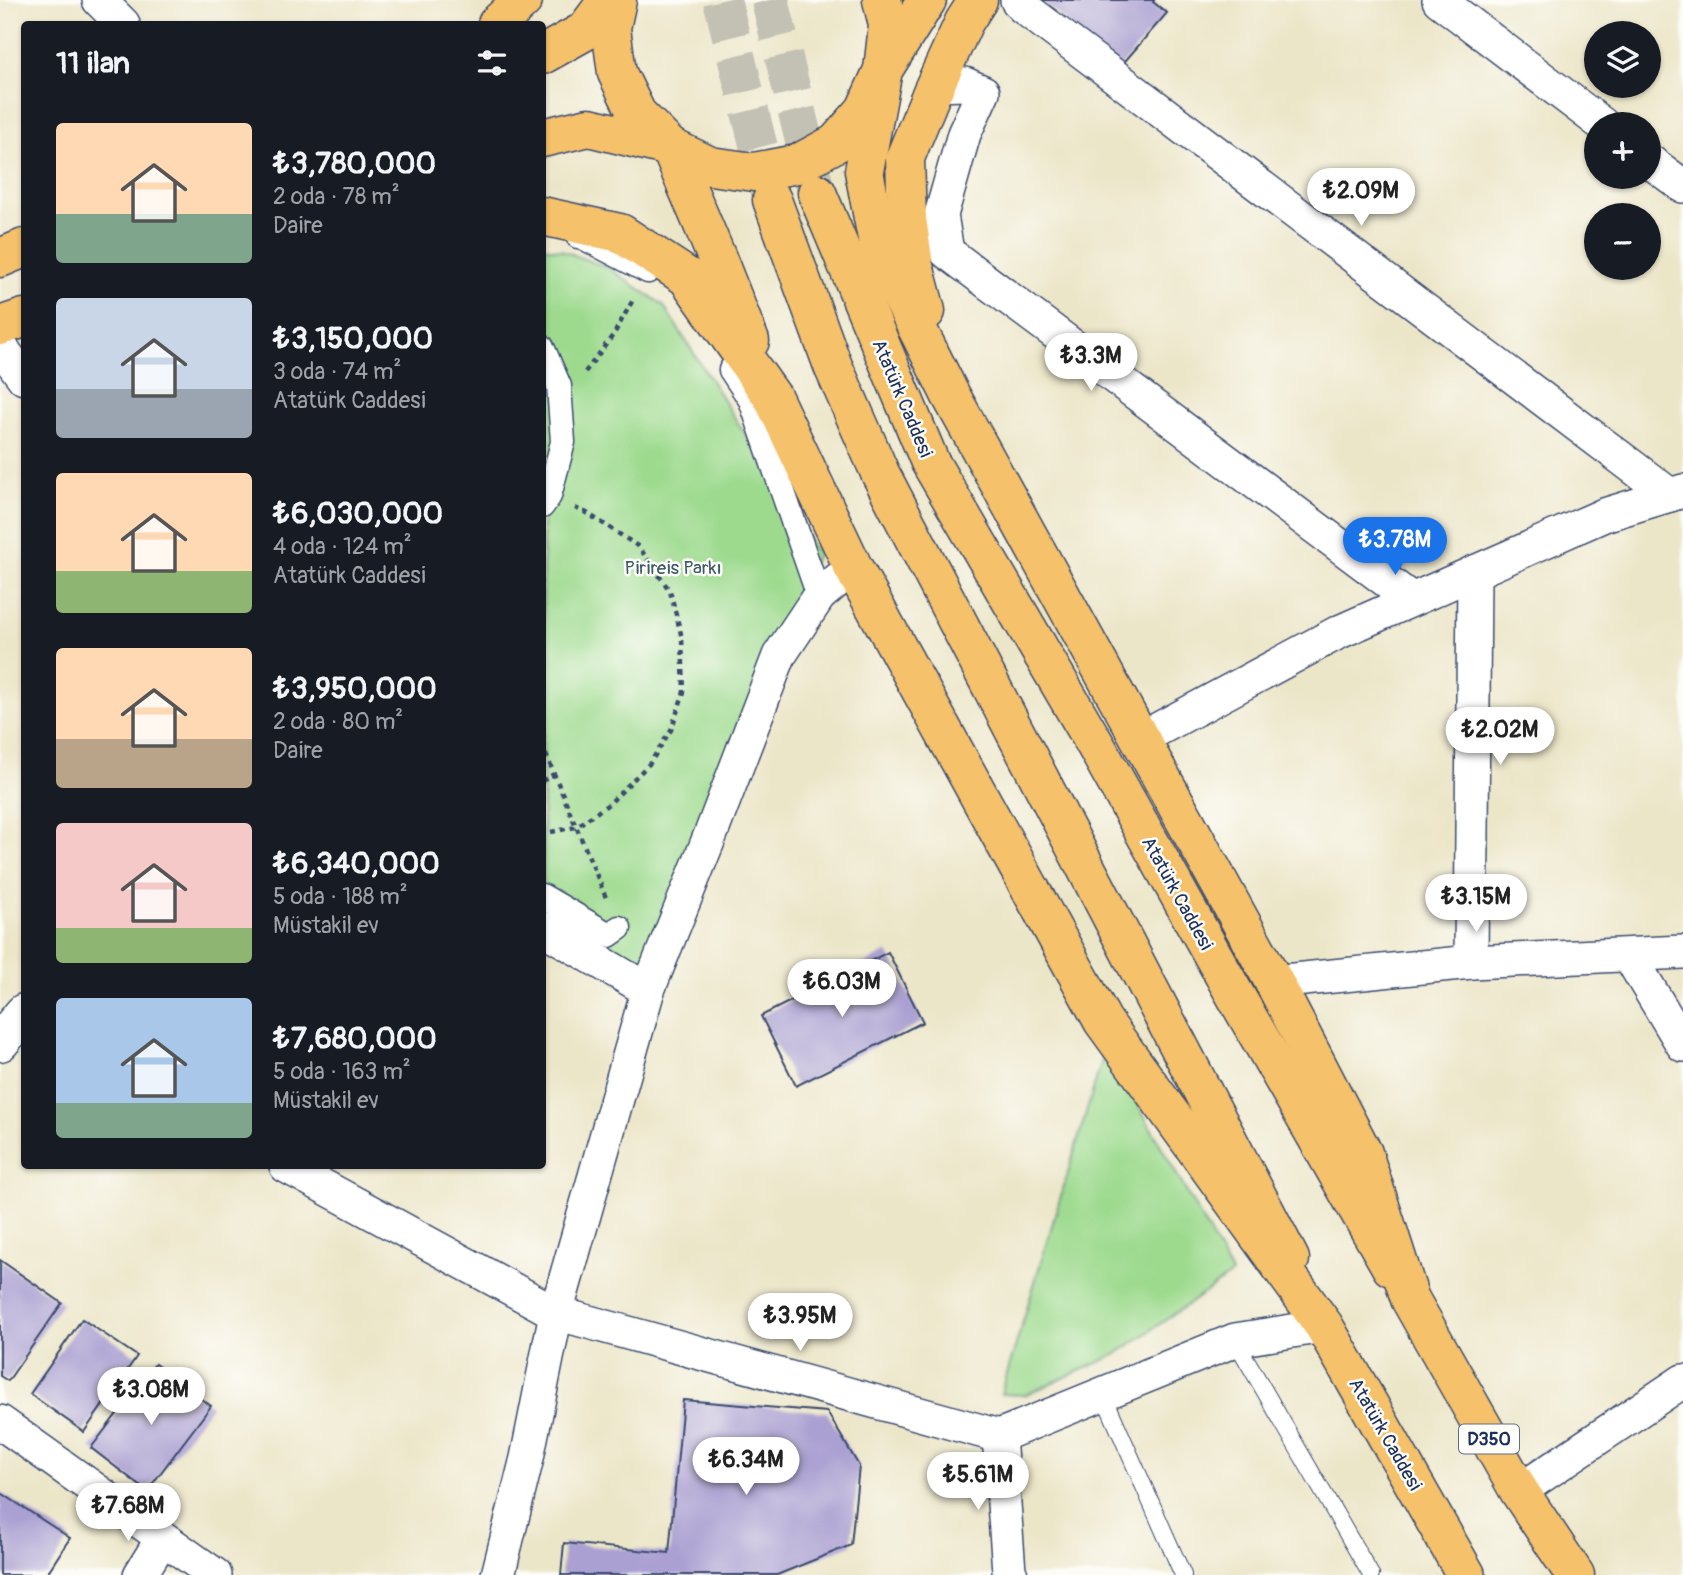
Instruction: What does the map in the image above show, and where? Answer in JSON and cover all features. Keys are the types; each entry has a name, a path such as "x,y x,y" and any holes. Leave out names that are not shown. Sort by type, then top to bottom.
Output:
{"main road":[{"path":"499,21 523,0"},
{"path":"546,53 585,31 608,0"},
{"path":"617,0 611,28 617,73 637,114 670,147 773,398 853,567 1103,1021 1324,1326"},
{"path":"881,0 888,24 883,70 864,171 880,254 950,394 1274,982 1363,1153 1410,1299"},
{"path":"546,137 589,127 670,147 710,166 754,172 797,164 835,143 865,110 883,70 927,0"},
{"path":"950,394 914,267 907,219 905,159 935,85 964,22 978,0"},
{"name":"Atatürk Caddesi","path":"817,193 930,462 1095,744 1519,1491 1576,1575"},
{"name":"Atatürk Caddesi","path":"772,200 833,366 880,473 1324,1326 1466,1575"},
{"path":"546,217 620,233 687,277 773,398"},
{"path":"0,258 21,249"},
{"path":"0,326 21,319"}],"street":[{"path":"99,0 119,21"},
{"path":"1017,0 1676,493"},
{"path":"1439,0 1586,112"},
{"path":"935,85 965,84 983,92 964,134 941,215 947,251 1411,599"},
{"path":"1661,170 1683,186"},
{"path":"546,231 583,237 648,271 686,301 751,400 819,596"},
{"path":"0,346 21,373"},
{"path":"546,356 559,386 563,442 546,501"},
{"path":"1140,739 1337,633 1411,599 1604,515 1676,493"},
{"path":"498,1575 527,1458 556,1313 648,990 779,656 819,596 853,567"},
{"path":"1471,962 1474,572"},
{"path":"546,897 609,935 619,928"},
{"path":"546,930 648,990"},
{"path":"1274,982 1471,962 1683,952"},
{"path":"1629,955 1683,1045"},
{"path":"292,1169 556,1313 999,1436 1235,1340 1324,1326"},
{"path":"1519,1491 1683,1381"},
{"path":"0,1422 215,1575"},
{"path":"999,1436 1011,1575"},
{"path":"140,1575 162,1539"}],"lane":[{"path":"1235,1340 1371,1575"},
{"path":"1103,1394 1183,1575"}],"path":[{"path":"559,386 583,374 614,334 648,271"},
{"path":"546,501 587,513 639,547 670,591 682,638 684,692 671,730 650,763 610,803 576,827 551,832"},
{"path":"546,755 619,928"},
{"path":"546,779 554,774"}],"green space":[{"name":"Pirireis Parkı","path":"546,248 561,250 608,268 663,305 817,553 648,990 546,930"},
{"path":"1106,1047 1232,1274 1115,1355 1025,1395 1001,1394"}],"building":[{"path":"1041,0 1154,0 1153,2 1167,13 1119,68"},
{"path":"888,952 923,1022 796,1086 761,1016"},
{"path":"0,1260 62,1303 8,1381 0,1376"},
{"path":"82,1319 137,1356 84,1432 30,1394"},
{"path":"155,1364 211,1406 147,1491 91,1448"},
{"path":"683,1400 827,1412 859,1466 851,1545 777,1575 561,1575 564,1543 669,1553"},
{"path":"0,1492 70,1538 46,1575 0,1575"}],"tunnel":[{"path":"722,0 772,200"},
{"path":"770,0 816,191"}]}
